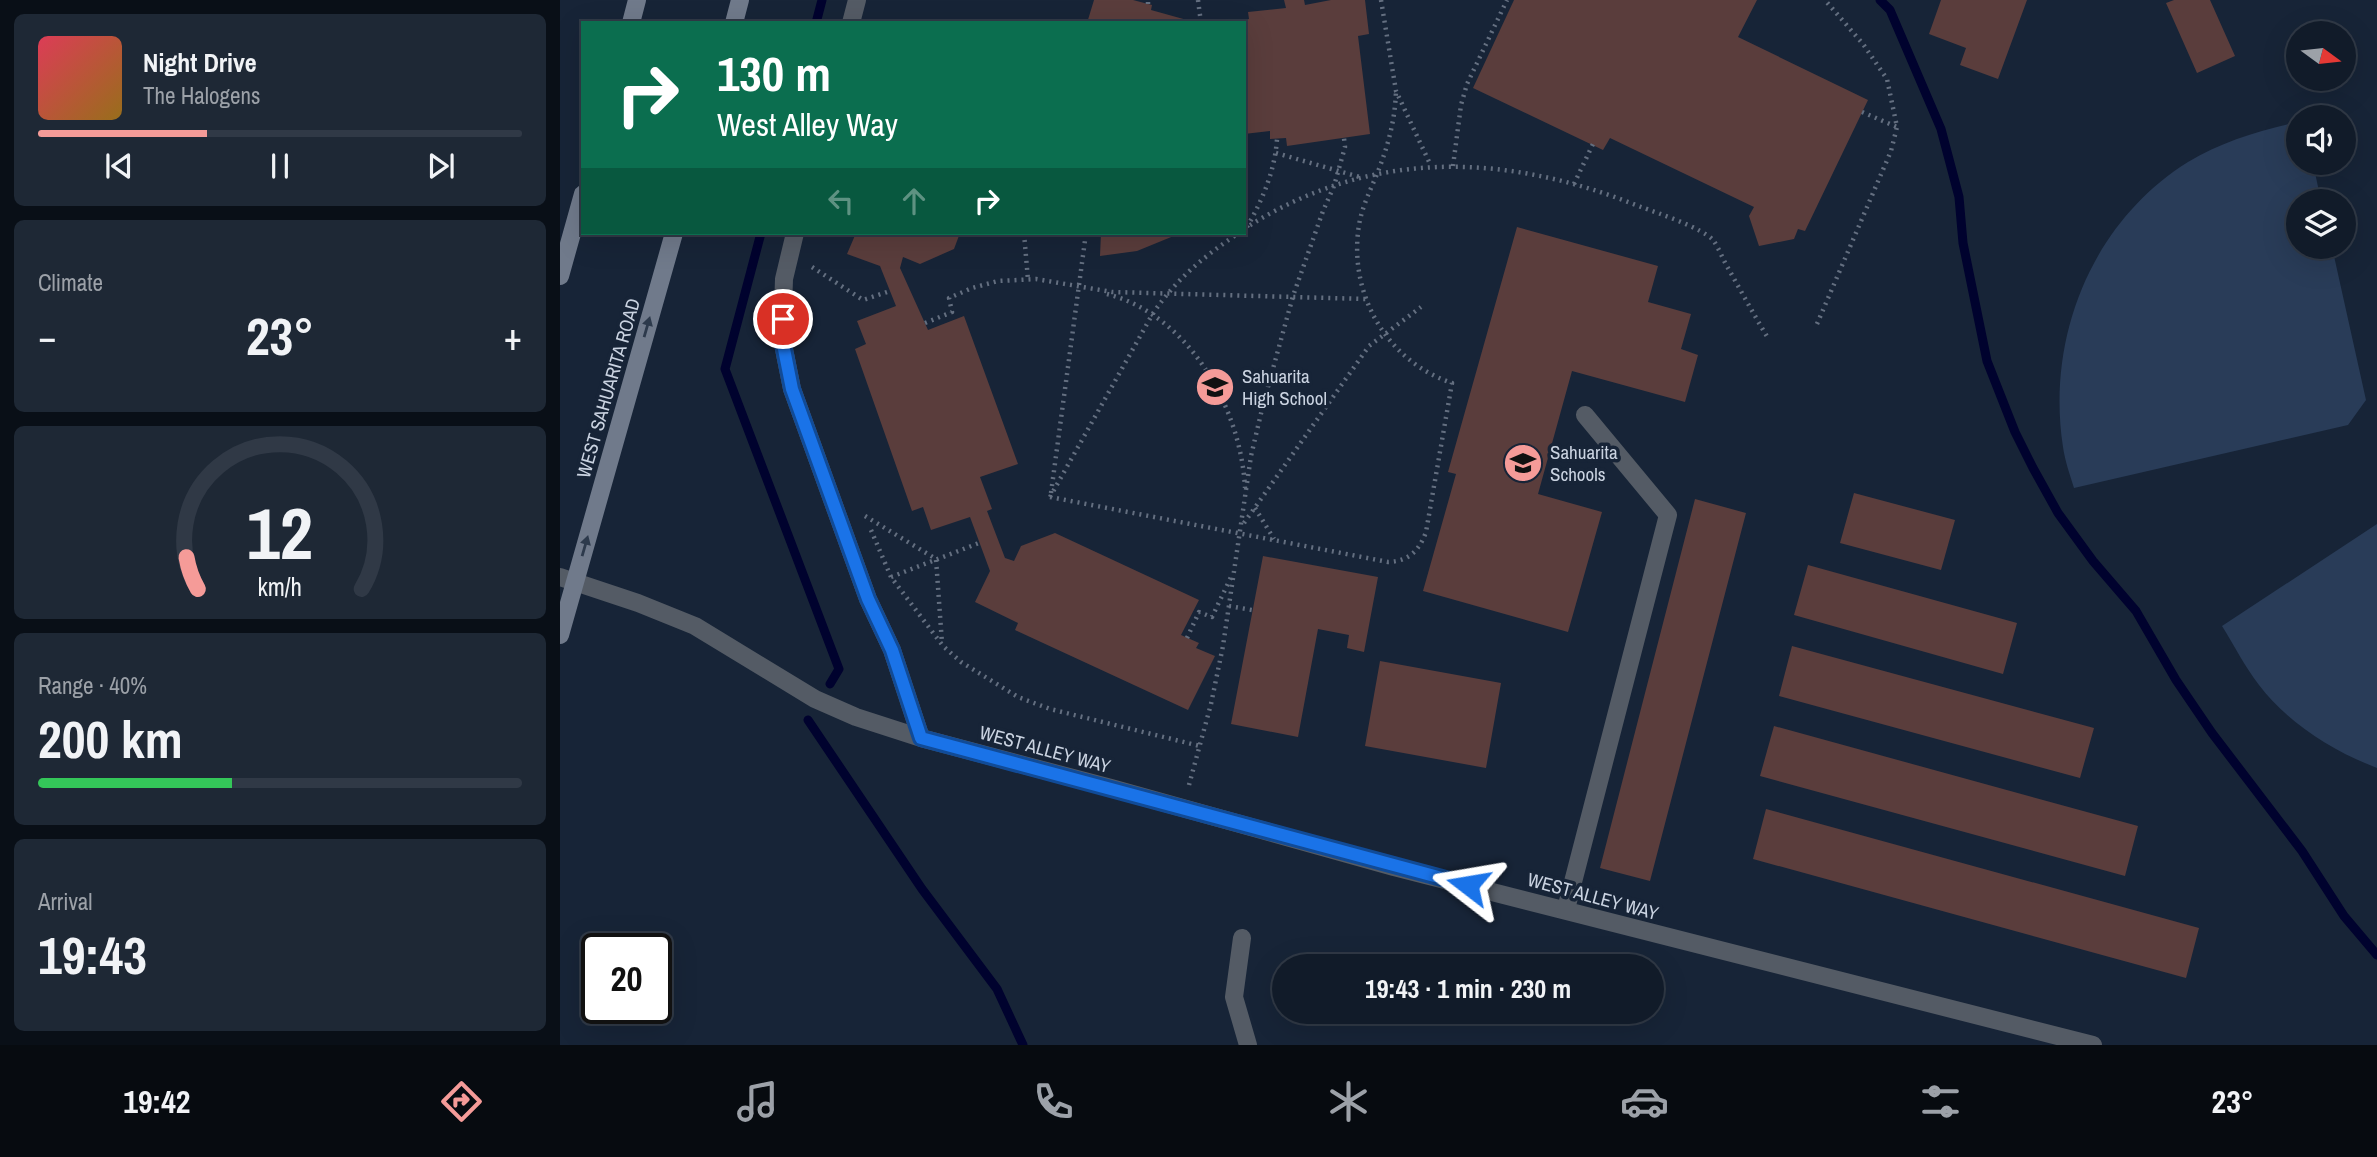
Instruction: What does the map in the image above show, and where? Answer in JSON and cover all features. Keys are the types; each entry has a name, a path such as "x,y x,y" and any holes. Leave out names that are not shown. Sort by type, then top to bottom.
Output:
{"main road":[{"path":"632,21 637,0"},
{"path":"735,21 740,0"},
{"path":"560,276 581,201"},
{"name":"WEST SAHUARITA ROAD","path":"560,635 568,579 673,235"}],"street":[{"path":"852,21 857,0"},
{"path":"794,235 784,279 782,339 792,389 868,599 892,650 921,738"},
{"path":"1566,909 1668,515 1585,415"},
{"name":"WEST ALLEY WAY","path":"568,579 695,626 815,699 856,717 921,738 1394,867 2094,1045"},
{"path":"1242,938 1234,997 1248,1045"}],"path":[{"path":"1198,0 1201,21"},
{"path":"1050,497 1388,562 1401,561 1415,552 1422,542 1452,383 1417,366 1402,354 1384,333 1366,299 1358,267 1357,242 1364,203 1377,175 1395,120 1396,91 1381,0"},
{"path":"1453,166 1461,105 1467,84 1507,0"},
{"path":"1817,324 1891,151 1897,127 1887,79 1863,44 1825,0"},
{"path":"1396,91 1431,166"},
{"path":"1862,112 1897,127"},
{"path":"1182,808 1211,704 1241,533 1251,456 1279,340 1334,186 1345,147 1344,138"},
{"path":"1246,227 1260,204 1276,153 1277,139"},
{"path":"1574,184 1593,144"},
{"path":"1276,153 1364,178"},
{"path":"1246,228 1300,198 1334,186 1431,166 1474,166 1507,170 1574,184 1630,202 1682,223 1712,239 1768,338"},
{"path":"1024,235 1028,279"},
{"path":"1050,497 1086,235"},
{"path":"1050,497 1167,293 1187,272 1236,235"},
{"path":"808,272 808,265 863,300 890,291"},
{"path":"925,323 952,312 948,298 998,281 1028,279 1112,292 1366,299"},
{"path":"1079,287 1125,298 1152,315 1177,336 1198,359 1225,402 1244,470 1246,500"},
{"path":"1242,526 1369,346 1421,307"},
{"path":"860,504 891,577 943,646 961,662 1018,697 1050,709 1200,746"},
{"path":"1255,508 1274,539"},
{"path":"865,516 936,559"},
{"path":"891,577 979,542"},
{"path":"936,559 943,646"},
{"path":"1187,638 1199,612 1212,617 1235,568"},
{"path":"1229,606 1252,610"}],"shaded area":[{"path":"2286,125 2286,175 2316,175 2318,189 2286,189 2286,259 2335,259 2366,400 2348,425 2074,488 2063,447 2060,406 2062,365 2070,324 2083,286 2102,250 2126,216 2154,187 2188,162 2214,148"},
{"path":"2377,524 2377,768 2328,744 2283,712 2254,678 2222,626"}],"building":[{"path":"1094,0 1133,0 1152,5 1151,10 1187,20 1187,21 1088,21"},
{"path":"1284,0 1304,0 1305,5 1331,0 1365,0 1369,34 1358,36 1370,134 1287,146 1286,138 1270,139 1270,131 1246,134 1246,21 1230,21 1249,19 1248,12 1286,8"},
{"path":"1514,0 1757,0 1738,37 1868,100 1805,231 1798,229 1794,239 1759,246 1749,216 1754,207 1610,138 1603,150 1473,88"},
{"path":"1941,0 2027,0 1998,79 1960,65 1966,48 1929,34"},
{"path":"2174,0 2210,0 2235,56 2197,73 2166,3"},
{"path":"1517,227 1658,266 1648,302 1691,314 1681,349 1698,355 1685,402 1572,371 1538,494 1602,512 1568,632 1423,591 1456,474 1448,472"},
{"path":"855,235 959,235 954,249 920,264 903,257 900,268 928,330 964,316 1018,464 980,477 992,509 987,511 1005,558 1014,561 1021,546 1055,533 1199,600 1181,635 1199,643 1196,648 1215,656 1188,710 1015,630 1018,623 975,602 990,571 970,517 931,530 923,507 912,511 855,349 866,344 857,321 896,306 880,266 847,254"},
{"path":"1101,235 1176,235 1137,251 1100,256"},
{"path":"1854,493 1955,520 1941,570 1840,543"},
{"path":"1695,499 1746,513 1650,881 1600,868"},
{"path":"1263,556 1378,577 1364,652 1347,648 1349,635 1318,629 1298,737 1231,724"},
{"path":"1808,565 2017,623 2003,674 1794,615"},
{"path":"1792,646 2094,728 2080,778 1779,696"},
{"path":"1380,661 1501,683 1486,768 1365,746"},
{"path":"1774,726 2138,826 2125,876 1760,776"},
{"path":"1766,809 2199,928 2186,978 1753,859"}],"waterway":[{"path":"817,21 822,0"},
{"path":"1880,0 1890,10 1941,129 1959,197 1963,243 1987,361 2015,432 2033,468 2058,513 2093,561 2136,611 2176,680 2212,733 2302,851 2344,916 2377,955"},
{"path":"760,235 725,369 839,669 830,684"},
{"path":"808,720 922,889 997,989 1023,1045"}],"place":[{"name":"Sahuarita High School","path":"1215,387"},
{"name":"Sahuarita Schools","path":"1523,463"}],"route":[{"path":"783,319 782,339 792,389 868,599 892,650 921,738 1468,885"}]}
